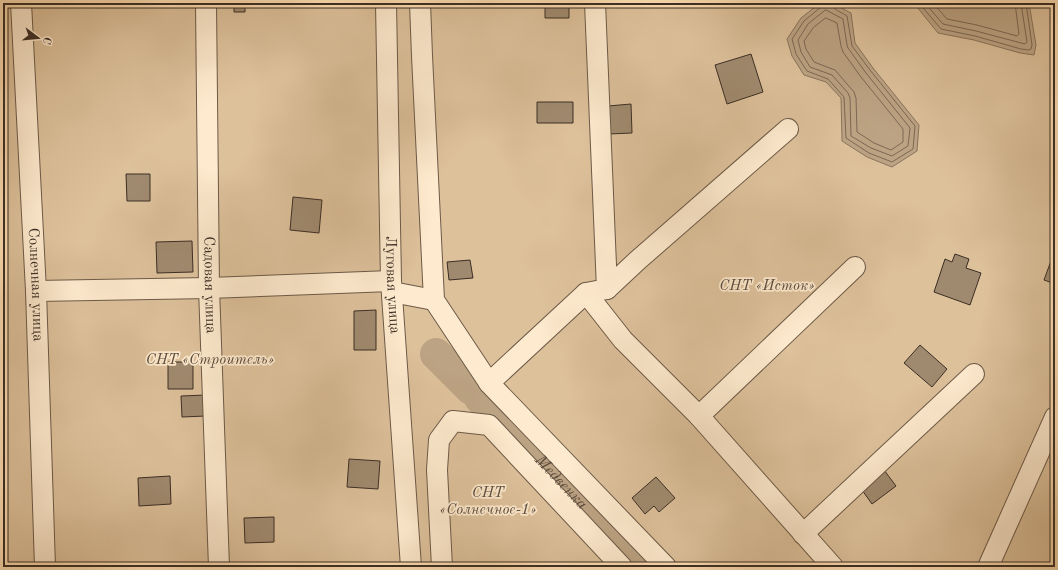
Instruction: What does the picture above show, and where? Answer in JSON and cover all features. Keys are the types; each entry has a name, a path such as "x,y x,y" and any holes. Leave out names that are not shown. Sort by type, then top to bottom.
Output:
{"street":[{"name":"Солнечная улица","path":"21,3 36,291 45,567"},
{"name":"Садовая улица","path":"206,3 209,288 219,567"},
{"name":"Луговая улица","path":"386,3 392,286 411,567"},
{"path":"420,3 434,300 489,383 666,567"},
{"path":"595,3 607,289"},
{"path":"489,383 586,293 607,289 788,129"},
{"path":"698,416 855,267"},
{"path":"36,291 392,286 434,300"},
{"path":"586,293 623,340 698,416 833,567"},
{"path":"803,534 974,374"},
{"path":"988,567 1055,417"},
{"path":"442,567 437,470 439,440 453,421 489,425 622,567"}],"green space":[{"path":"3,3 1055,3 1055,567 3,567"}],"water":[{"path":"820,3 832,3 851,13 855,43 919,125 917,151 892,167 867,157 842,141 841,98 826,82 804,75 792,56 787,39 801,18"},
{"path":"915,3 1029,3 1036,45 1034,55 1020,53 974,40 938,33"}],"building":[{"path":"234,3 245,3 245,12 234,12"},
{"path":"545,3 569,3 569,18 545,18"},
{"path":"751,54 763,92 727,104 715,65"},
{"path":"537,102 573,102 573,123 537,123"},
{"path":"631,104 632,133 609,134 608,106"},
{"path":"126,174 150,174 150,201 127,201"},
{"path":"293,197 322,200 319,233 290,230"},
{"path":"192,241 193,272 157,273 156,242"},
{"path":"1055,250 1055,284 1044,280"},
{"path":"955,254 969,259 966,268 981,273 970,305 934,292 945,259 952,262"},
{"path":"470,260 473,278 449,280 447,262"},
{"path":"376,310 376,350 354,350 354,311"},
{"path":"920,345 947,369 932,387 904,363"},
{"path":"168,362 193,362 193,389 168,389"},
{"path":"206,395 206,416 182,417 181,396"},
{"path":"349,459 380,461 378,489 347,487"},
{"path":"881,466 896,486 872,504 857,483"},
{"path":"170,476 171,504 139,506 138,478"},
{"path":"656,477 675,498 659,512 654,506 645,514 632,498"},
{"path":"274,517 274,542 245,543 244,518"}],"waterway":[{"name":"Медвенка","path":"436,354 471,389"},
{"name":"Медвенка","path":"480,398 641,567"}],"park label":[{"name":"СНТ «Исток»","path":"767,286"},
{"name":"СНТ «Строитель»","path":"210,360"},
{"name":"СНТ «Солнечное-1»","path":"488,502"}]}
